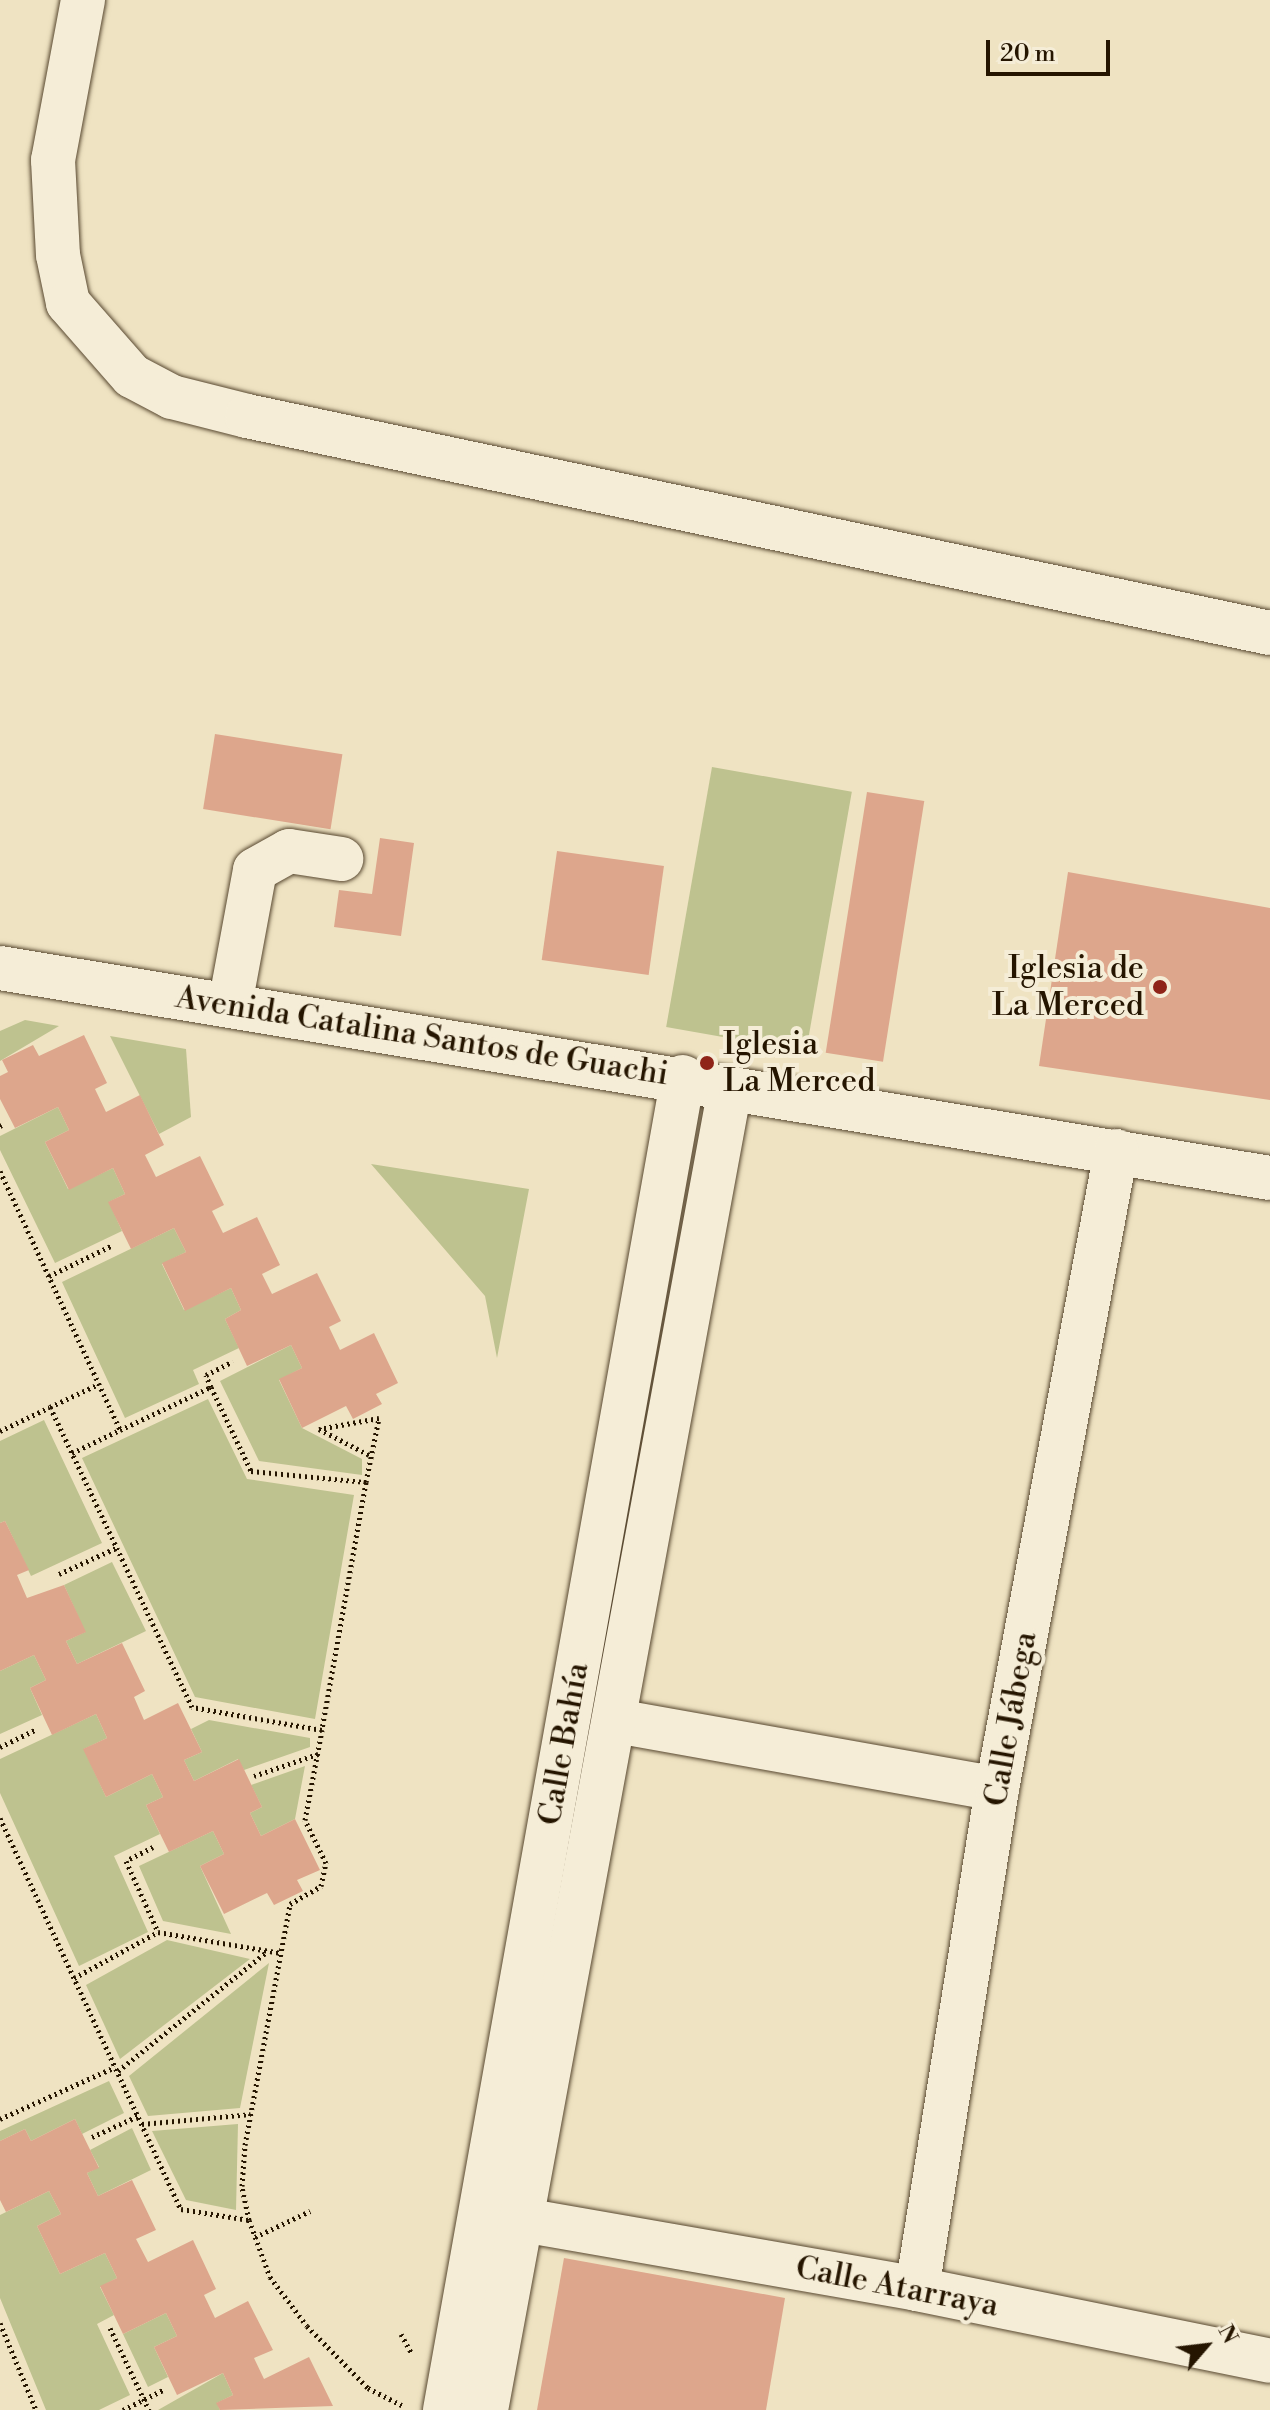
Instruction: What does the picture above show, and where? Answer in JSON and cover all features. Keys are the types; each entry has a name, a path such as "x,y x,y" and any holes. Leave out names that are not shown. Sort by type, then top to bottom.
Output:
{"street":[{"path":"83,0 53,160 58,255 68,303 132,376 172,397 247,416 1270,633"},
{"path":"230,1005 255,870 289,851 341,859"},
{"name":"Avenida Catalina Santos de Guachi","path":"0,968 683,1077 730,1088 1270,1178"},
{"name":"Calle Bahía","path":"445,2410 683,1077"},
{"name":"Calle Bahía","path":"486,2410 616,1721 730,1088"},
{"name":"Calle Jábega","path":"917,2289 997,1789 1116,1151"},
{"path":"616,1721 997,1789"},
{"path":"475,2243 523,2220"},
{"name":"Calle Atarraya","path":"523,2220 917,2289 1270,2361"}],"path":[{"path":"0,1171 120,1430"},
{"path":"49,1276 113,1245"},
{"path":"233,1361 206,1375 251,1471 366,1482"},
{"path":"0,1431 99,1384"},
{"path":"72,1453 211,1387"},
{"path":"50,1407 192,1707 322,1730"},
{"path":"371,1456 319,1429 379,1418 305,1820 326,1863 321,1886 290,1904 251,2114 242,2186 249,2220 270,2277 307,2326 368,2388 402,2407 404,2393"},
{"path":"59,1574 117,1548"},
{"path":"0,1747 37,1729"},
{"path":"254,1776 318,1754"},
{"path":"0,1818 181,2209 249,2220"},
{"path":"153,1847 126,1861 158,1932"},
{"path":"74,1978 158,1932 281,1953"},
{"path":"0,2119 116,2069 269,1951"},
{"path":"142,2124 251,2114"},
{"path":"92,2137 138,2116"},
{"path":"255,2237 310,2211"},
{"path":"0,2323 36,2410"},
{"path":"110,2328 149,2410"},
{"path":"401,2334 411,2349 409,2364"},
{"path":"123,2410 165,2389"}],"green space":[{"path":"712,767 852,792 806,1052 666,1027"},
{"path":"25,1020 59,1026 0,1061 0,1031"},
{"path":"110,1036 186,1049 191,1117 159,1134"},
{"path":"58,1107 69,1130 45,1142 68,1189 113,1168 125,1194 109,1202 122,1231 55,1263 0,1150 0,1136"},
{"path":"371,1164 529,1189 497,1358 485,1296"},
{"path":"174,1228 186,1252 162,1264 184,1310 231,1288 241,1310 225,1319 239,1348 193,1370 199,1384 125,1418 62,1282"},
{"path":"291,1345 302,1368 279,1380 302,1428 362,1459 362,1475 259,1461 220,1381"},
{"path":"208,1399 247,1479 354,1495 315,1719 195,1697 82,1458"},
{"path":"44,1420 102,1543 31,1576 5,1521 0,1523 0,1441"},
{"path":"112,1562 146,1631 77,1664 66,1641 85,1632 64,1585"},
{"path":"34,1655 46,1680 30,1688 42,1715 0,1734 0,1671"},
{"path":"96,1714 107,1738 84,1749 106,1797 152,1774 163,1797 146,1805 160,1834 114,1856 148,1932 79,1966 0,1793 0,1759"},
{"path":"209,1720 310,1738 310,1747 244,1770 238,1759 194,1781 184,1760 202,1752 191,1729"},
{"path":"305,1766 295,1819 261,1836 250,1813 262,1807 251,1785"},
{"path":"213,1831 224,1854 200,1866 231,1934 163,1921 139,1866"},
{"path":"167,1940 250,1959 120,2059 86,1985"},
{"path":"269,1963 240,2108 148,2116 129,2076"},
{"path":"109,2081 124,2113 82,2134 75,2119 31,2141 25,2129 0,2141 0,2131"},
{"path":"238,2124 236,2210 186,2200 152,2131"},
{"path":"132,2128 151,2170 98,2196 87,2173 99,2167 90,2150"},
{"path":"49,2191 61,2214 37,2226 60,2274 105,2253 117,2278 100,2287 114,2315 97,2324 130,2395 99,2410 46,2410 0,2298 0,2215"},
{"path":"166,2313 177,2336 154,2347 168,2377 148,2387 123,2334"},
{"path":"223,2373 233,2395 217,2403 220,2410 158,2410"}],"building":[{"path":"215,734 342,754 331,829 203,809"},
{"path":"867,792 924,801 883,1062 826,1053"},
{"path":"380,838 414,843 401,936 334,927 339,890 372,894"},
{"path":"557,851 664,866 649,975 542,960"},
{"name":"Iglesia de La Merced","path":"1068,872 1270,908 1270,1100 1039,1066"},
{"path":"84,1035 107,1083 95,1089 106,1112 140,1095 164,1145 145,1155 156,1177 200,1156 224,1205 212,1211 223,1233 257,1217 280,1265 262,1274 272,1294 317,1273 341,1321 329,1327 340,1350 374,1333 398,1383 376,1394 382,1404 353,1419 346,1406 302,1428 279,1379 302,1368 291,1345 247,1366 225,1319 241,1310 231,1288 185,1311 162,1263 186,1252 174,1228 131,1249 108,1202 125,1194 113,1168 69,1190 45,1142 69,1130 58,1107 15,1128 0,1099 0,1076 8,1072 2,1060 33,1045 39,1056"},
{"path":"5,1521 29,1570 17,1575 27,1598 64,1585 86,1632 66,1641 77,1664 122,1643 145,1691 134,1697 144,1720 178,1703 202,1752 184,1760 194,1781 239,1759 262,1807 250,1813 261,1836 295,1819 320,1870 297,1880 303,1891 274,1905 267,1893 224,1914 200,1866 224,1854 213,1831 169,1852 146,1805 163,1797 152,1774 106,1797 83,1749 107,1738 96,1714 52,1735 30,1688 46,1680 34,1655 0,1671 0,1523"},
{"path":"75,2119 99,2168 87,2173 98,2196 132,2180 156,2230 136,2239 148,2262 193,2240 216,2289 204,2295 215,2318 248,2301 273,2350 254,2358 264,2379 309,2357 333,2406 220,2410 216,2403 233,2395 223,2373 177,2395 154,2347 177,2336 166,2313 123,2334 100,2286 117,2278 105,2253 60,2274 37,2226 61,2214 49,2191 6,2212 0,2200 0,2141 25,2129 31,2141"},
{"path":"564,2258 785,2298 766,2410 537,2410"}],"place":[{"name":"Iglesia de La Merced","path":"1160,987"},
{"name":"Iglesia La Merced","path":"707,1063"}]}
